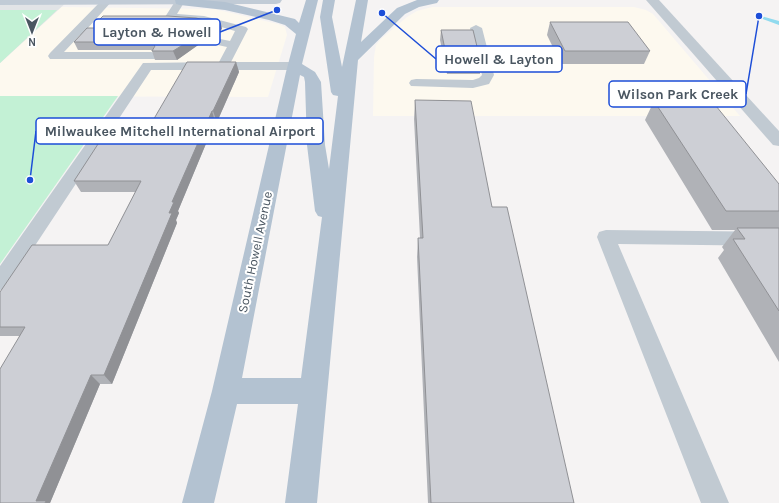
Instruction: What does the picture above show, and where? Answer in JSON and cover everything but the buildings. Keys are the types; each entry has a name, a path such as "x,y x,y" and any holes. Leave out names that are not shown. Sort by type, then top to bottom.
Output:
{"main road":[{"path":"0,1 276,0"},
{"name":"South Howell Avenue","path":"198,503 226,391 295,66 312,0"},
{"path":"329,0 326,17 344,119"},
{"path":"301,503 351,59 362,0"},
{"path":"351,59 401,11 415,4 433,0"},
{"path":"180,1 225,6 272,17 290,22 303,33"},
{"path":"295,66 310,75 313,82 316,145 329,248"},
{"path":"226,391 314,391"}],"street":[{"path":"652,0 779,141"}],"lane":[{"path":"106,1 54,56 151,56"},
{"path":"180,1 166,17 204,19 242,29 226,61"},
{"path":"91,17 107,17"},
{"path":"416,83 473,84 484,81 488,75 476,28"},
{"path":"77,32 123,32"},
{"path":"162,32 234,44"},
{"path":"200,56 226,61 295,66"},
{"path":"0,282 147,66 226,61"},
{"path":"715,503 606,238 779,239"}],"shaded area":[{"path":"0,0 69,0 0,63"},
{"path":"61,7 214,9 278,24 285,27 287,35 268,97 0,96 0,63"},
{"path":"432,7 634,7 646,10 653,14 740,116 373,116 374,57 376,45 407,17 417,11"}],"green space":[{"path":"0,10 57,10 0,63"},
{"path":"0,96 118,96 0,264"}],"waterway":[{"path":"759,16 779,23"}],"place":[{"name":"Layton & Howell","path":"277,10"},
{"name":"Howell & Layton","path":"382,13"},
{"name":"Wilson Park Creek","path":"759,16"},
{"name":"Milwaukee Mitchell International Airport","path":"30,180"}]}
